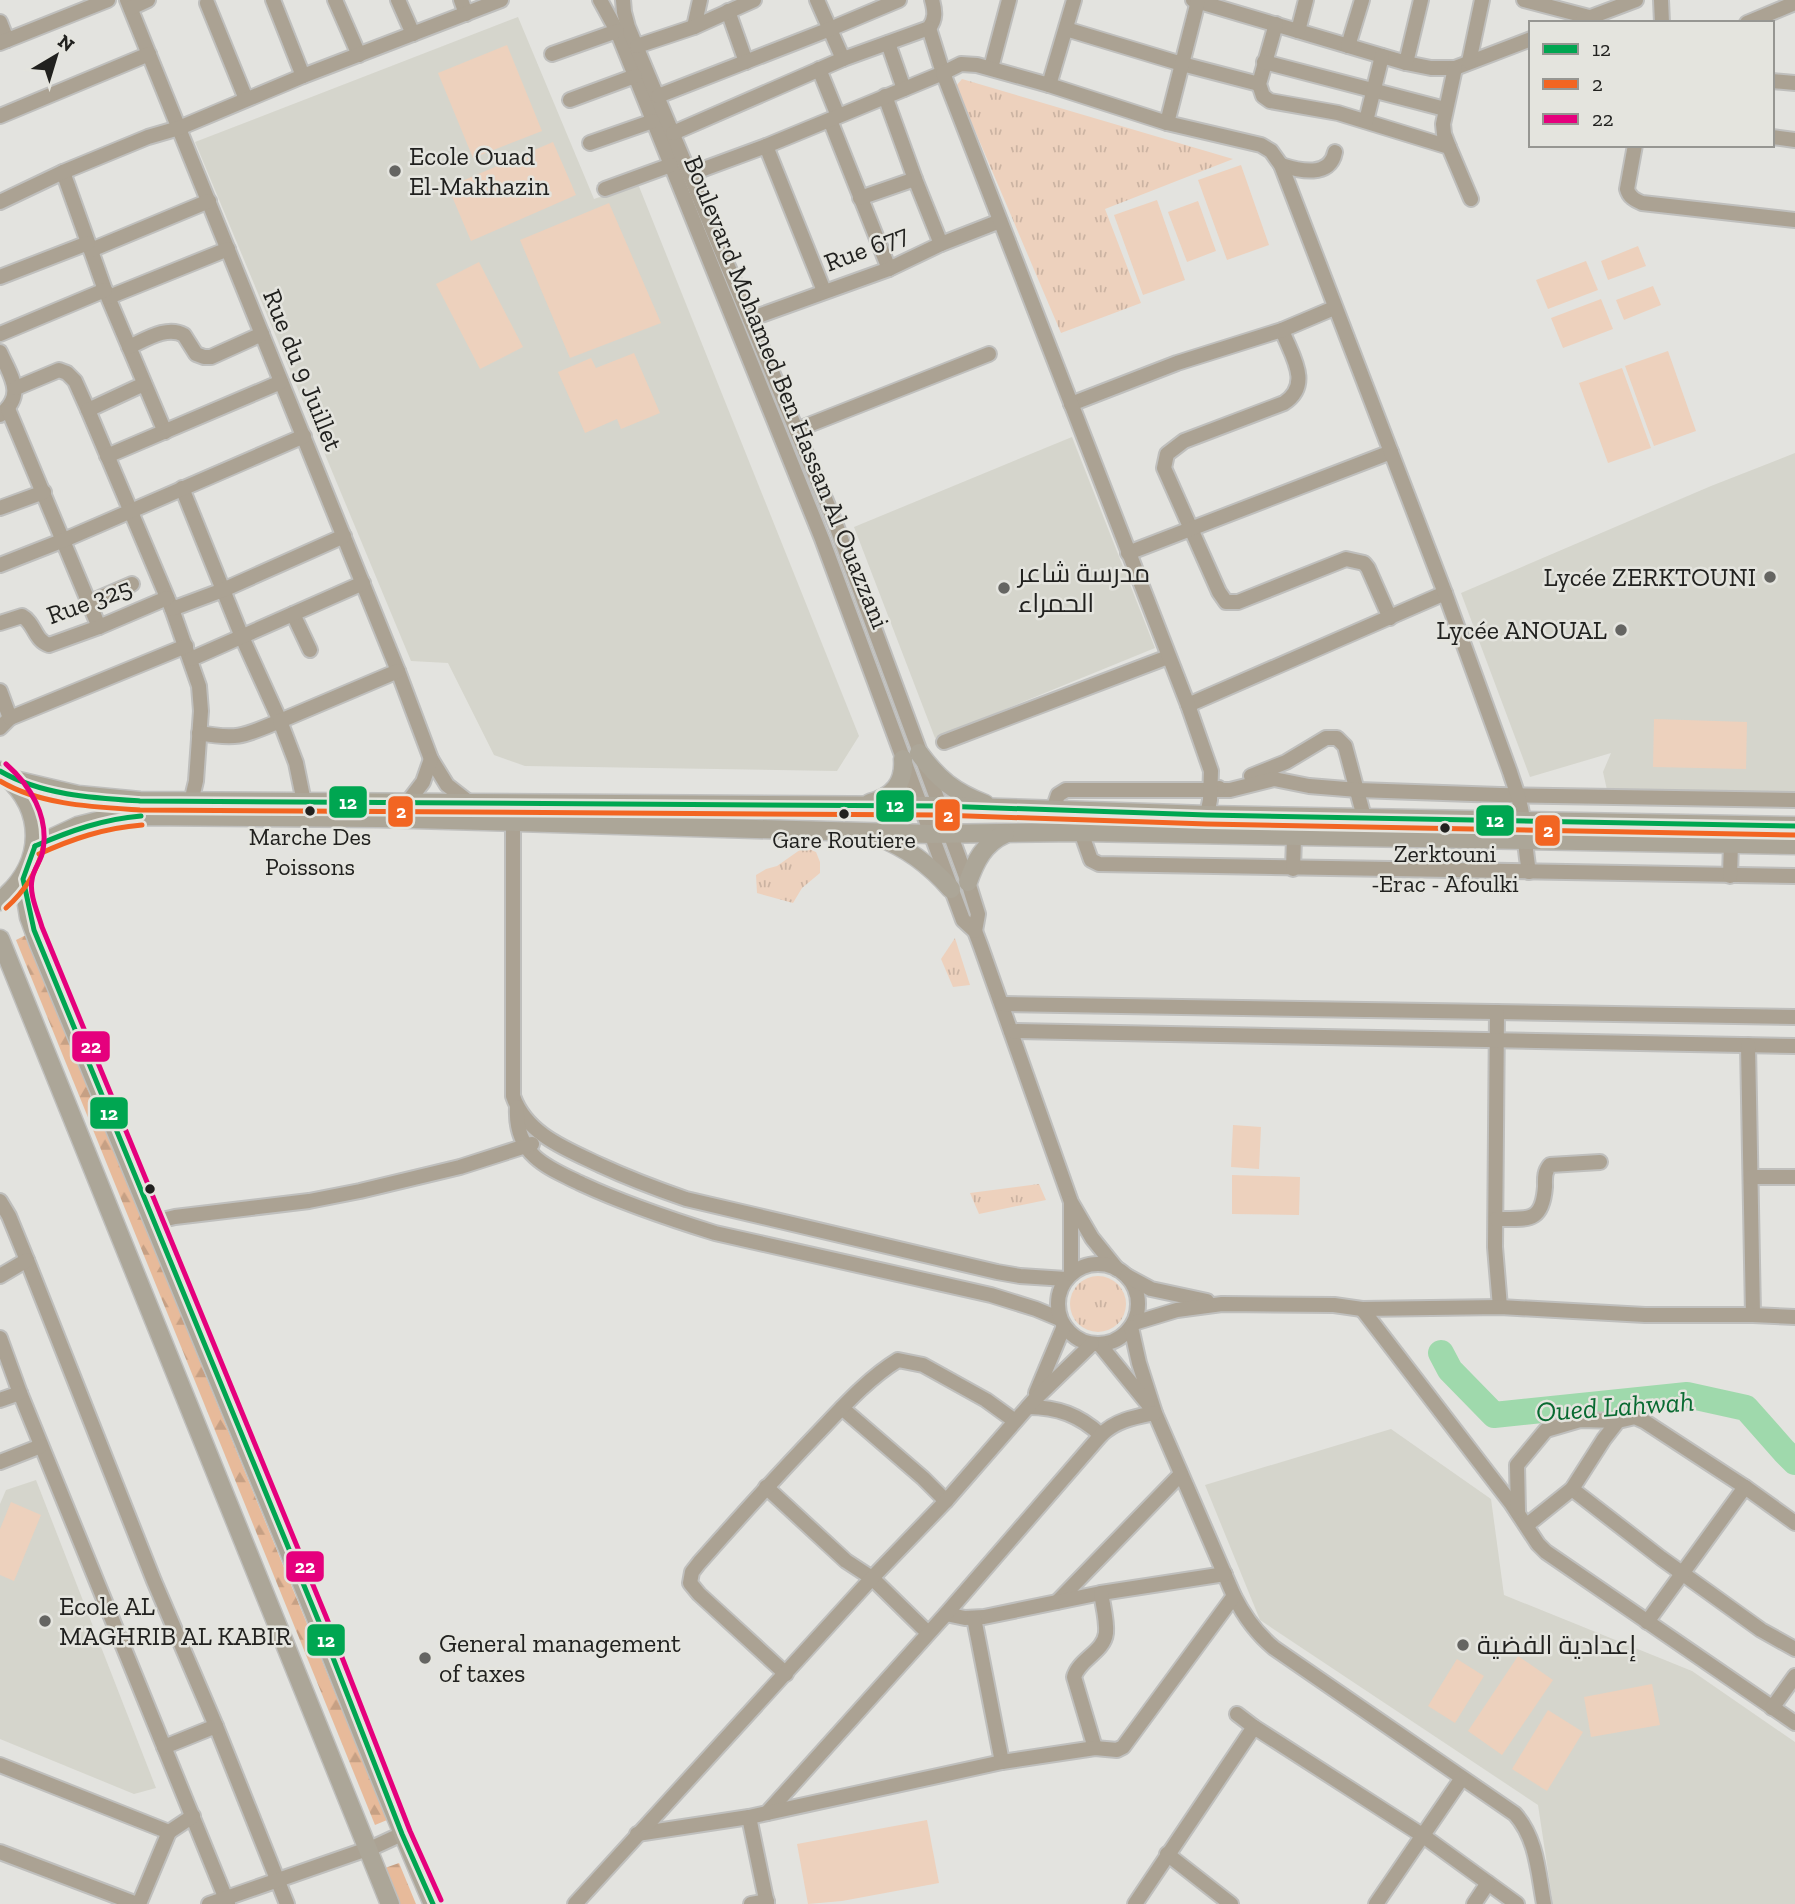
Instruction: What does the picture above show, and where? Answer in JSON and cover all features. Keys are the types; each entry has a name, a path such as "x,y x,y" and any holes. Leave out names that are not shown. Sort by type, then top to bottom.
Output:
{"main road":[{"path":"863,805 886,797 895,790 911,756 955,791 1005,809"},
{"path":"5,775 63,792 110,799 470,803 513,812 865,832 1081,832 1795,845"},
{"path":"0,901 23,878 35,846 34,821 25,799 5,775"},
{"path":"35,846 78,826 139,816 364,818 513,812 863,805 1207,815 1795,826"},
{"path":"865,832 910,851 937,873 959,885 989,844 1008,833"},
{"path":"23,878 34,930 318,1622 402,1834 433,1904"},
{"path":"0,940 390,1904"}],"street":[{"path":"0,22 3,41 108,0"},
{"path":"129,4 148,0"},
{"path":"273,0 303,76"},
{"path":"335,0 359,55"},
{"path":"398,0 413,34"},
{"path":"2,197 413,34 464,7 501,0"},
{"name":"Boulevard Mohamed Ben Hassan Al Ouazzani","path":"600,0 617,32 911,756 940,806 951,834 959,885"},
{"name":"Boulevard Mohamed Ben Hassan Al Ouazzani","path":"623,0 624,12 636,46 835,525 911,756 920,806 931,834 959,885"},
{"path":"694,27 700,0"},
{"path":"636,46 694,27 754,0"},
{"path":"817,0 843,59"},
{"path":"657,96 899,0"},
{"path":"673,133 843,59 929,28 935,20 933,0"},
{"path":"991,68 1009,0"},
{"path":"1049,85 1074,0"},
{"path":"1298,31 1306,0"},
{"path":"1348,46 1362,0"},
{"path":"1406,63 1421,0"},
{"path":"1469,62 1482,0"},
{"path":"1524,0 1589,17"},
{"path":"1580,21 1636,0"},
{"path":"1661,0 1662,21"},
{"path":"209,1 246,99"},
{"path":"1167,123 1196,1 1234,6 1298,31 1431,68 1455,68 1529,40"},
{"name":"Rue du 9 Juillet","path":"129,4 363,583 431,760 447,785 470,803"},
{"path":"1752,21 1792,4 1795,19"},
{"path":"728,11 746,62"},
{"path":"1276,24 1259,84 1263,96 1270,101 1366,121 1449,147"},
{"path":"929,28 1000,221 1188,705 1211,771 1207,815"},
{"path":"1066,29 1259,84"},
{"path":"552,54 617,32"},
{"path":"888,43 904,89"},
{"path":"0,116 149,54"},
{"path":"1366,121 1382,56"},
{"path":"1264,62 1445,109"},
{"path":"690,174 766,146 961,64 991,68 1167,123 1261,145 1271,150 1281,165 1445,593 1518,796 1529,872"},
{"path":"1455,68 1445,109 1444,134 1471,199"},
{"path":"820,69 860,198 889,269"},
{"path":"570,100 635,76"},
{"path":"1774,81 1795,83"},
{"path":"885,96 941,244"},
{"path":"590,143 653,121"},
{"path":"1774,137 1795,140"},
{"path":"766,146 824,291"},
{"path":"1634,147 1627,189 1629,196 1635,200 1642,203 1795,220"},
{"path":"1281,165 1299,170 1318,170 1328,166 1335,152"},
{"path":"605,189 671,164"},
{"path":"63,172 107,294 165,432"},
{"path":"860,198 915,179"},
{"path":"0,277 90,247 209,201"},
{"name":"Rue 677","path":"750,319 889,269 941,244 1000,221"},
{"path":"0,334 228,249"},
{"path":"1071,404 1177,363 1282,330 1334,308"},
{"path":"1282,330 1299,376 1297,391 1292,398 1184,441 1167,454 1164,468 1226,603 1238,602 1346,559 1364,563 1368,568 1390,618"},
{"path":"129,347 174,331 184,335 196,354 211,357 262,334"},
{"path":"0,354 16,388 13,401 4,412 44,492 99,627"},
{"path":"796,430 989,354"},
{"path":"16,388 63,370 75,381 88,410 170,604 201,696 191,802"},
{"path":"107,456 281,382"},
{"path":"88,410 144,384"},
{"path":"0,565 131,512 304,436"},
{"path":"1128,553 1391,452"},
{"path":"182,488 296,763 304,802"},
{"path":"0,508 44,492"},
{"name":"Rue 325","path":"0,623 22,616 32,624 38,638 49,645 170,604 223,590 344,536"},
{"path":"88,603 132,583"},
{"path":"0,691 5,723 188,653 243,637 363,583"},
{"path":"1188,705 1445,593"},
{"path":"293,614 310,650"},
{"path":"944,742 1168,657"},
{"path":"199,733 219,737 247,735 398,671"},
{"path":"1210,790 1286,762 1326,738 1337,738 1345,746 1364,817"},
{"path":"407,803 423,782 431,760"},
{"path":"1286,762 1291,782"},
{"path":"1053,810 1058,795 1066,790 1230,790 1274,779 1309,786 1358,790 1518,796 1795,800"},
{"path":"513,812 513,1096 517,1107 535,1129 566,1150 649,1186 720,1208 998,1272 1020,1276 1069,1277"},
{"path":"1081,832 1091,860 1099,864 1795,876"},
{"path":"1293,869 1294,837"},
{"path":"1730,876 1731,844"},
{"path":"517,1107 520,1135 535,1157 597,1191 715,1233 991,1295 1036,1308 1062,1323 1081,1341 1096,1344 1112,1342 1123,1336 1133,1325 1138,1310 1138,1298 1133,1286 1092,1238 1071,1202 975,931 978,915 959,885"},
{"path":"1002,1004 1795,1017"},
{"path":"1497,1012 1495,1247 1500,1307"},
{"path":"1011,1031 1795,1046"},
{"path":"1748,1045 1753,1315"},
{"path":"154,1222 175,1217 309,1202 460,1167 547,1138"},
{"path":"1496,1219 1529,1218 1536,1215 1543,1204 1545,1171 1550,1165 1600,1162"},
{"path":"1751,1177 1795,1177"},
{"path":"0,1201 27,1260 154,1581 287,1904"},
{"path":"1069,1277 1071,1202"},
{"path":"715,1233 720,1208"},
{"path":"0,1276 27,1260"},
{"path":"1030,1404 1062,1323 1058,1309 1061,1288 1069,1277 1081,1268 1093,1264 1105,1265 1151,1289 1222,1304"},
{"path":"1133,1325 1177,1310 1222,1304 1334,1305 1362,1309 1500,1307 1645,1315 1795,1317"},
{"path":"1362,1309 1522,1519 1538,1544 1555,1559 1795,1723"},
{"path":"1133,1325 1139,1363 1155,1413 1214,1552 1250,1624 1264,1639 1506,1807 1522,1822 1530,1835 1535,1852 1544,1904"},
{"path":"0,1339 227,1901"},
{"path":"575,1904 872,1578 946,1501 1030,1404 1096,1344"},
{"path":"1096,1344 1155,1413"},
{"path":"786,1674 690,1583 692,1572 766,1487 842,1408 898,1360 923,1365 986,1400 1015,1421"},
{"path":"0,1401 20,1393"},
{"path":"1030,1404 1060,1410 1087,1424 1101,1435"},
{"path":"842,1408 946,1501"},
{"path":"768,1813 1101,1435 1125,1420 1155,1413"},
{"path":"1522,1519 1517,1465 1546,1430 1580,1420 1618,1421 1631,1417 1640,1418 1795,1523"},
{"path":"1522,1519 1572,1489 1618,1421"},
{"path":"0,1462 41,1446"},
{"path":"1057,1602 1181,1474"},
{"path":"766,1487 846,1561 872,1578 928,1633"},
{"path":"1647,1622 1745,1487"},
{"path":"1572,1489 1761,1630 1795,1649"},
{"path":"946,1614 974,1618 1225,1574"},
{"path":"1095,1748 1074,1677 1080,1664 1099,1648 1104,1640 1106,1632 1101,1594"},
{"path":"637,1834 749,1817 1002,1762 1095,1748 1123,1747 1234,1596"},
{"path":"974,1618 1002,1762"},
{"path":"1772,1708 1795,1676"},
{"path":"1237,1714 1422,1835 1517,1904"},
{"path":"164,1747 215,1726"},
{"path":"1135,1904 1254,1727"},
{"path":"0,1765 169,1832"},
{"path":"1376,1904 1462,1778"},
{"path":"0,1852 138,1904 169,1832 193,1816"},
{"path":"749,1817 767,1903 751,1904"},
{"path":"209,1904 227,1901 402,1834"},
{"path":"1167,1854 1231,1904"},
{"path":"1474,1904 1488,1884"}],"shaded area":[{"path":"518,17 594,199 638,184 859,736 837,771 525,766 494,755 448,663 411,661 195,142"},
{"name":"مدرسة شاعر الحمراء","path":"1072,437 1155,648 935,738 854,527"},
{"name":"Lycée ANOUAL","path":"1795,453 1795,795 1607,790 1603,772 1611,753 1530,777 1461,593"},
{"name":"إعدادية الفضية","path":"1391,1429 1491,1499 1504,1595 1692,1671 1795,1742 1795,1904 1553,1904 1538,1805 1260,1620 1205,1485"},
{"name":"Ecole AL MAGHRIB AL KABIR","path":"36,1480 156,1788 134,1794 0,1739 0,1504 6,1490"}],"green space":[{"path":"507,45 542,131 473,158 438,73"},
{"path":"962,79 1233,159 1105,209 1141,303 1061,333 956,86"},
{"path":"553,142 576,195 471,241 448,187"},
{"path":"1241,165 1269,245 1227,260 1198,180"},
{"path":"1157,200 1185,280 1143,295 1114,215"},
{"path":"1198,201 1216,251 1187,262 1168,212"},
{"path":"609,203 661,323 570,358 520,240"},
{"path":"1638,246 1646,266 1608,280 1601,261"},
{"path":"1586,261 1598,290 1548,309 1536,280"},
{"path":"479,262 523,347 480,369 436,284"},
{"path":"1653,286 1661,305 1624,320 1616,300"},
{"path":"1601,299 1613,329 1563,348 1551,318"},
{"path":"1668,351 1696,431 1654,446 1625,366"},
{"path":"634,353 660,413 621,429 617,419 585,433 558,372 591,358 596,368"},
{"path":"1622,368 1651,448 1608,463 1579,383"},
{"path":"1654,719 1747,722 1746,769 1653,767"},
{"path":"804,847 816,852 820,873 802,888 793,903 757,893 756,875 777,866"},
{"path":"26,935 387,1820 375,1825 16,940"},
{"path":"955,938 970,985 953,987 941,959"},
{"path":"1233,1125 1261,1127 1259,1169 1231,1167"},
{"path":"1232,1175 1300,1177 1299,1215 1232,1214"},
{"path":"1039,1184 1046,1200 979,1214 970,1193"},
{"path":"1093,1276 1103,1276 1118,1284 1124,1293 1124,1315 1118,1324 1103,1332 1093,1332 1075,1320 1070,1309 1070,1299 1082,1281"},
{"path":"11,1502 41,1515 14,1581 0,1575 0,1529"},
{"path":"1518,1656 1553,1680 1502,1755 1468,1731"},
{"path":"1457,1659 1484,1676 1455,1723 1428,1706"},
{"path":"1652,1684 1660,1725 1591,1737 1584,1697"},
{"path":"1548,1710 1583,1732 1547,1791 1512,1769"},
{"path":"927,1820 939,1883 842,1901 808,1904 797,1844"},
{"path":"399,1863 416,1904 399,1904 385,1868"}],"waterway":[{"name":"Oued Lahwah","path":"1441,1353 1450,1370 1494,1415 1687,1395 1746,1408 1795,1462"}],"transit line":[{"name":"22","path":"6,764 30,791 43,825 42,854 31,885 42,927 327,1619 410,1831 441,1900"},
{"name":"12","path":"0,771 50,790 86,797 140,801 940,806 1207,815 1795,826"},
{"name":"2","path":"0,781 50,800 140,810 940,815 1207,824 1795,835"},
{"name":"12","path":"35,846 87,826 141,816"},
{"name":"2","path":"39,854 89,835 142,825"},
{"name":"12","path":"35,846 23,879 34,930 319,1622 402,1834 433,1904"},
{"name":"2","path":"6,908 29,881 43,848"}],"place":[{"name":"Ecole Ouad El-Makhazin","path":"395,171"},
{"name":"Lycée ZERKTOUNI","path":"1770,577"},
{"name":"مدرسة شاعر الحمراء","path":"1004,588"},
{"name":"Lycée ANOUAL","path":"1621,630"},
{"name":"Marche Des Poissons","path":"310,811"},
{"name":"Gare Routiere","path":"844,814"},
{"name":"Zerktouni -Erac - Afoulki","path":"1445,828"},
{"name":"Ecole AL MAGHRIB AL KABIR","path":"45,1621"},
{"name":"إعدادية الفضية","path":"1463,1645"},
{"name":"General management of taxes","path":"425,1658"}]}
